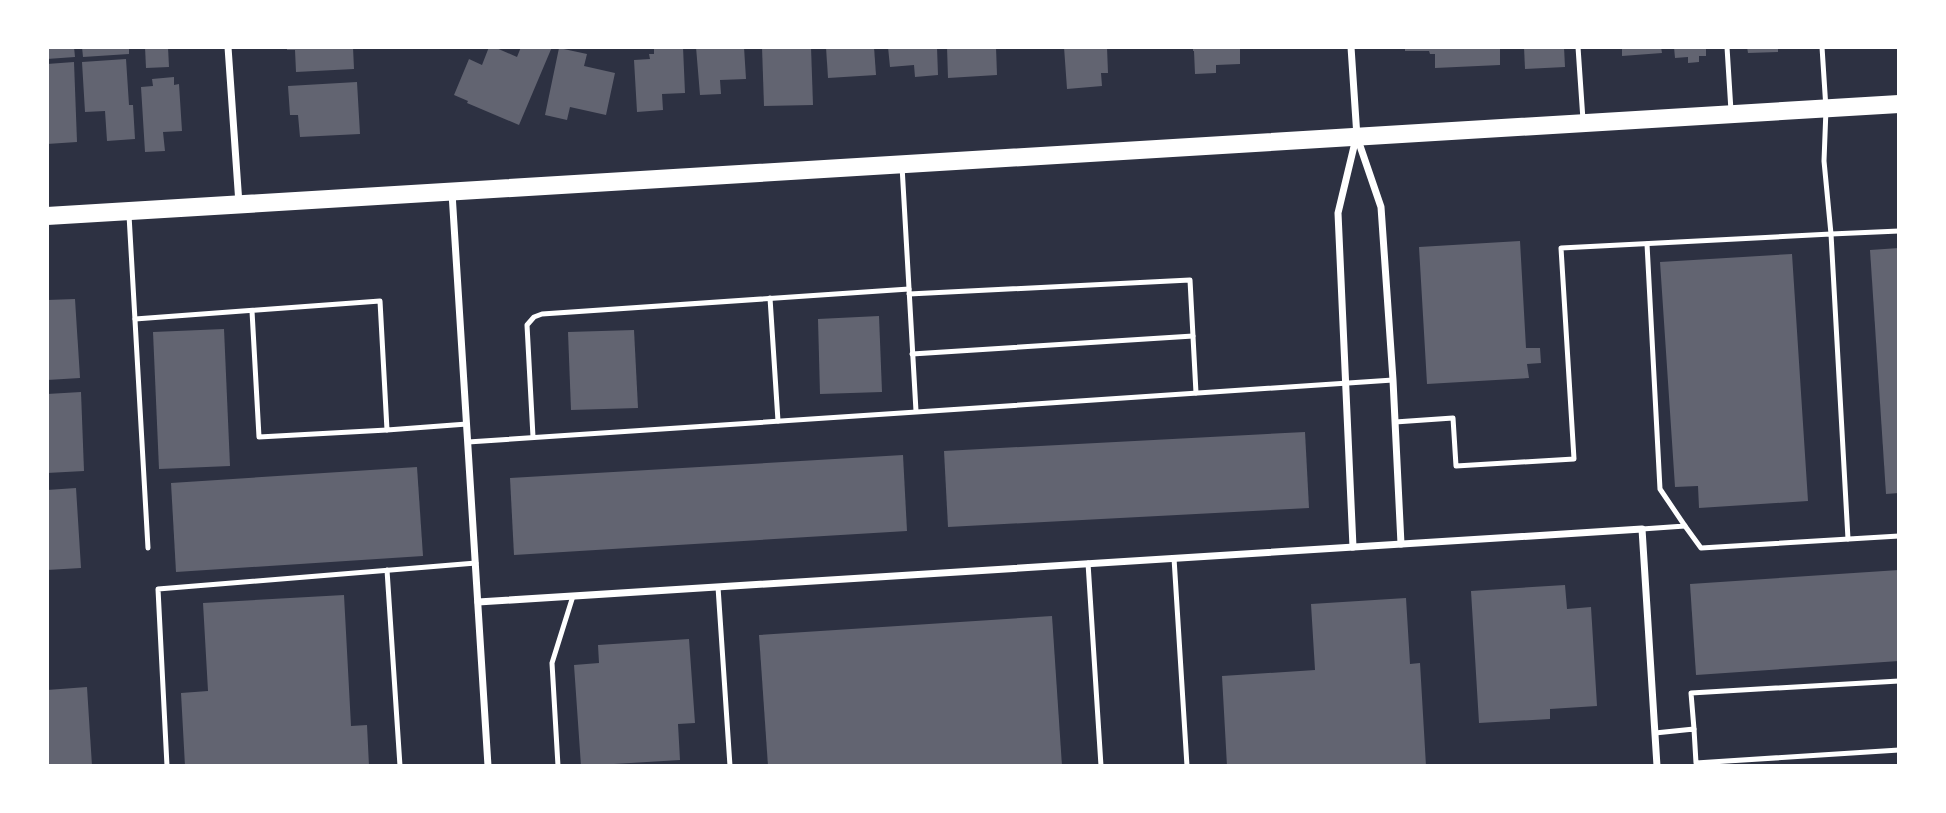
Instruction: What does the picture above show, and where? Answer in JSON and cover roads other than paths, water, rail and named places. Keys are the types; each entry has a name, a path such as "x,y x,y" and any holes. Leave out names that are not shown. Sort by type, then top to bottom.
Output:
{"main road":[{"path":"47,216 1899,104"}],"street":[{"path":"228,47 239,205"},
{"path":"1351,47 1357,137 1381,206 1401,544"},
{"path":"1353,547 1338,214 1357,137"},
{"path":"452,192 488,766"},
{"path":"478,602 1642,529 1657,766"}],"lane":[{"path":"1578,47 1583,123"},
{"path":"1727,47 1731,114"},
{"path":"1822,47 1826,109 1824,161 1831,234 1849,539"},
{"path":"902,164 916,411"},
{"path":"129,211 148,548"},
{"path":"1395,422 1453,418 1456,466 1574,459 1561,248 1899,231"},
{"path":"1647,244 1660,489 1701,548 1899,536"},
{"path":"533,437 527,325 534,317 552,312 770,298 1190,280 1196,393"},
{"path":"770,298 778,421"},
{"path":"135,319 380,302 387,430"},
{"path":"252,311 259,437 467,424"},
{"path":"912,354 1193,336"},
{"path":"468,442 1393,380"},
{"path":"1642,529 1685,526"},
{"path":"1174,558 1187,766"},
{"path":"167,766 158,589 476,563"},
{"path":"1088,563 1101,766"},
{"path":"387,570 400,766"},
{"path":"718,587 730,766"},
{"path":"558,766 552,663 573,596"},
{"path":"1899,681 1691,693 1696,763 1899,750"},
{"path":"1655,733 1694,729"}]}
